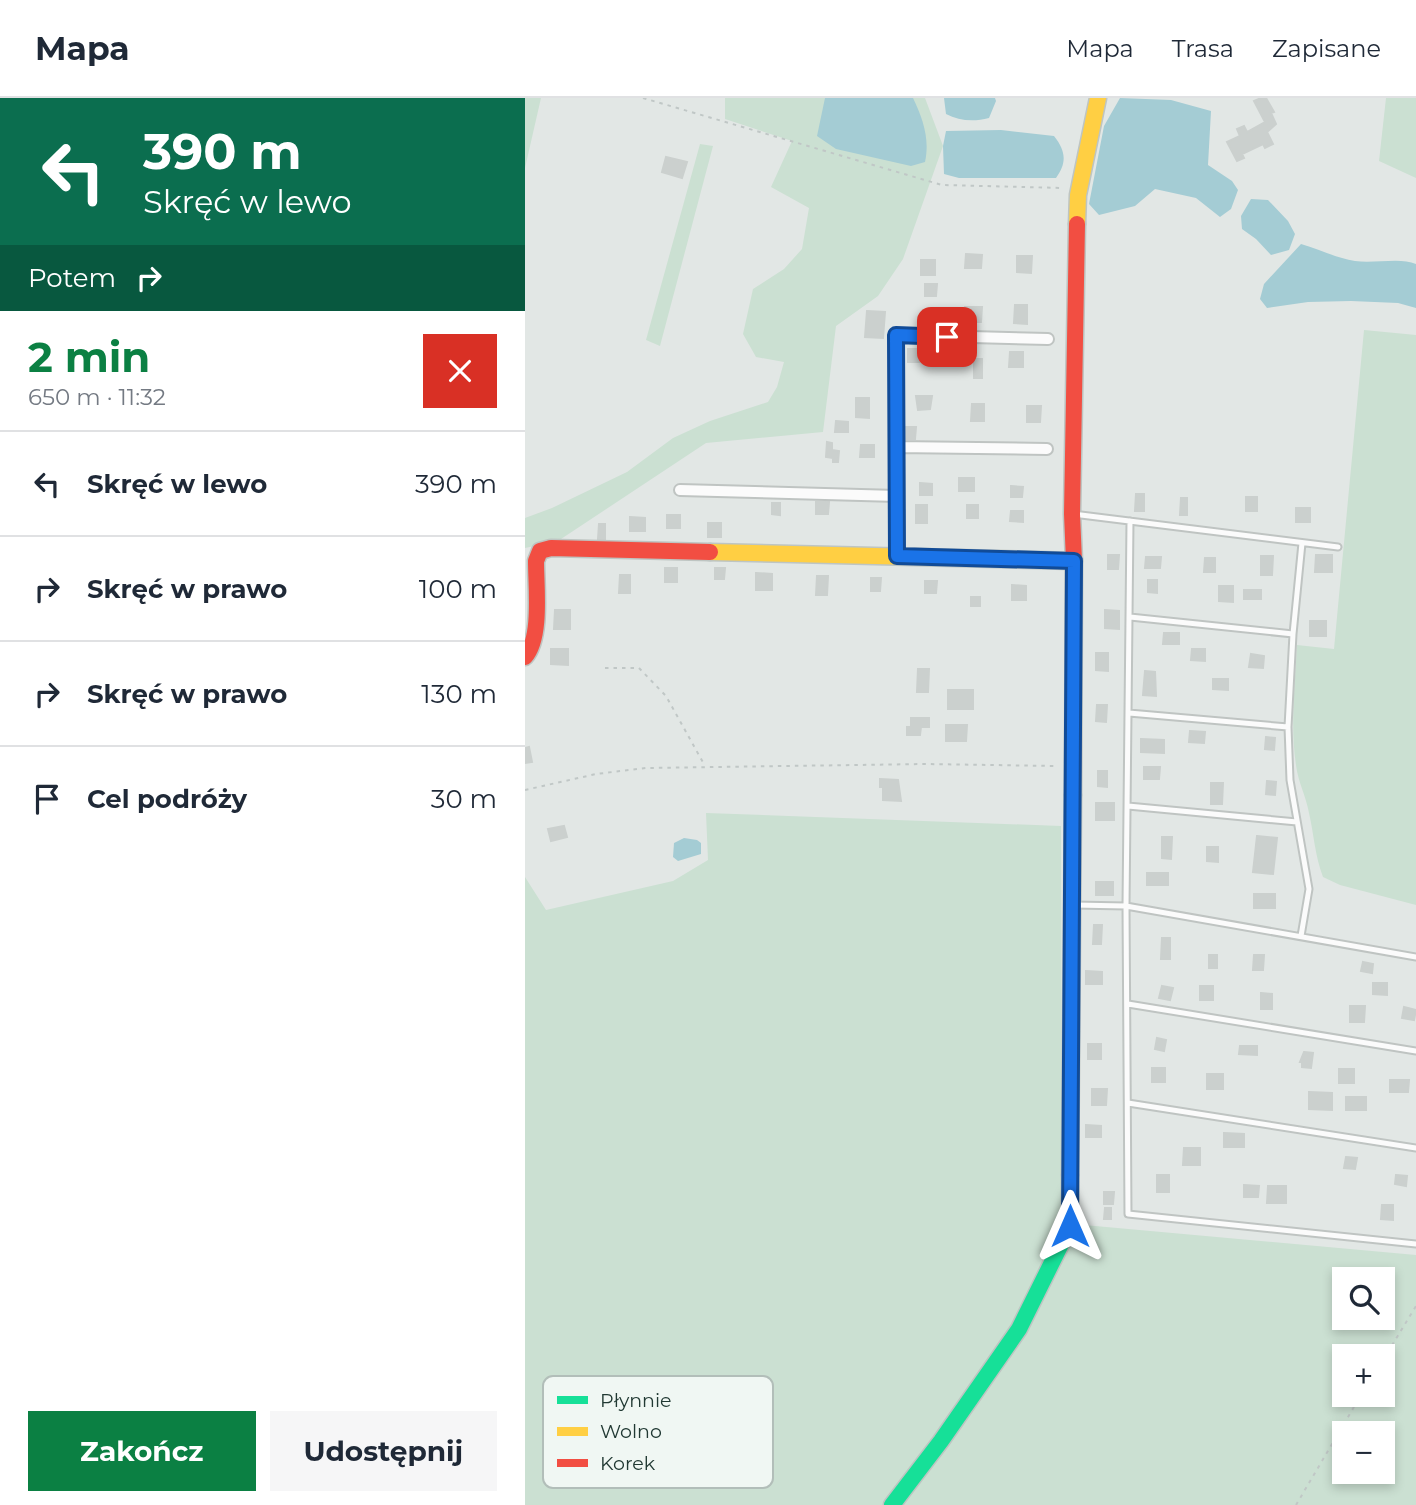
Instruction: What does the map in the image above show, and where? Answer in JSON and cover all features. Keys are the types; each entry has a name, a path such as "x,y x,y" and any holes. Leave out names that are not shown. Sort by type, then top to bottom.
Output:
{"street":[{"path":"892,1505 941,1441 1019,1329 1070,1226 1074,561 1072,514 1079,188 1098,98"},
{"path":"897,556 896,335 1048,340"},
{"path":"896,447 1047,449"},
{"path":"680,490 897,496"},
{"path":"525,657 532,649 535,630 536,561 540,551 551,548 1074,561"}],"lane":[{"path":"1072,514 1338,547"},
{"path":"1131,521 1126,906 1128,1214 1416,1244"},
{"path":"1301,936 1309,889 1290,780 1288,727 1302,542"},
{"path":"1130,617 1293,634"},
{"path":"1129,713 1288,727"},
{"path":"1128,806 1297,822"},
{"path":"1072,904 1126,906 1416,957"},
{"path":"1128,1004 1416,1051"},
{"path":"1128,1103 1416,1148"}],"path":[{"path":"643,98 942,185 1079,188"},
{"path":"605,668 639,668 666,696 705,766"},
{"path":"525,790 596,774 646,768 1072,766"},
{"path":"1393,1344 1416,1306"},
{"path":"1296,1505 1354,1407"}],"green space":[{"path":"525,98 541,98 525,168"},
{"path":"725,98 925,98 943,146 903,259 878,296 836,326 823,432 706,443 558,541 525,548 525,518 627,472 673,438 710,421 768,402 777,387 784,362 756,357 743,334 753,289 784,269 802,249 809,208 771,187 792,141 725,119"},
{"path":"1386,98 1416,98 1416,178 1379,161"},
{"path":"700,144 713,146 660,346 646,340"},
{"path":"1364,330 1416,335 1416,905 1340,885 1323,877 1294,750 1293,705 1297,645 1334,649"},
{"path":"706,813 1061,826 1062,1223 1416,1255 1416,1505 525,1505 525,877 546,910 673,881 708,860"}],"water":[{"path":"825,98 913,98 925,129 925,162 911,166 836,149 817,136"},
{"path":"944,98 995,98 996,101 989,118 967,120 946,114"},
{"path":"1120,98 1171,100 1211,111 1208,165 1232,181 1238,190 1231,209 1220,217 1196,198 1155,189 1135,206 1099,215 1089,204 1104,126"},
{"path":"1001,130 1054,136 1064,157 1056,178 959,178 944,174 943,146 946,131"},
{"path":"1251,199 1268,200 1288,221 1295,234 1289,250 1271,255 1242,229 1241,216"},
{"path":"1301,244 1355,261 1402,261 1416,264 1416,308 1398,303 1351,301 1308,302 1267,308 1260,299 1264,284"},
{"path":"684,838 701,843 701,854 678,861 673,857 674,843"}],"building":[{"path":"1266,98 1274,112 1271,113 1276,124 1267,132 1273,144 1265,148 1263,144 1242,154 1244,158 1237,161 1227,142 1240,136 1237,129 1244,126 1247,132 1265,122 1254,101"},
{"path":"666,157 687,162 682,178 662,172"},
{"path":"966,254 982,255 981,268 965,268"},
{"path":"1017,256 1032,256 1031,273 1017,272"},
{"path":"921,260 935,260 935,275 921,275"},
{"path":"925,284 937,284 936,296 925,296"},
{"path":"1015,305 1027,305 1027,324 1014,323"},
{"path":"965,307 982,307 981,322 964,322"},
{"path":"867,311 885,312 883,338 865,337"},
{"path":"908,349 919,349 919,362 908,362"},
{"path":"1010,352 1023,352 1023,367 1009,367"},
{"path":"974,359 982,359 982,378 974,378"},
{"path":"916,396 932,396 930,409 918,410"},
{"path":"856,398 869,398 869,418 856,417"},
{"path":"972,404 984,404 984,421 971,421"},
{"path":"1027,406 1041,406 1040,422 1027,422"},
{"path":"836,421 848,422 848,432 835,432"},
{"path":"905,427 916,427 915,439 905,439"},
{"path":"827,442 832,443 832,450 839,451 838,462 826,457"},
{"path":"861,445 874,445 874,457 860,457"},
{"path":"959,478 974,478 974,491 959,491"},
{"path":"920,483 932,484 932,495 920,495"},
{"path":"1011,486 1023,487 1022,497 1011,497"},
{"path":"1136,494 1144,494 1144,511 1135,511"},
{"path":"1246,497 1257,497 1257,511 1246,511"},
{"path":"1181,498 1187,498 1187,515 1180,515"},
{"path":"816,502 829,502 828,514 816,514"},
{"path":"772,503 780,503 780,515 772,514"},
{"path":"916,505 927,505 927,523 916,523"},
{"path":"967,505 978,505 978,518 967,518"},
{"path":"1296,508 1310,508 1310,522 1296,522"},
{"path":"1011,511 1023,511 1023,522 1010,521"},
{"path":"667,515 680,515 680,528 667,528"},
{"path":"630,517 645,518 645,531 630,531"},
{"path":"708,523 721,523 721,537 708,537"},
{"path":"599,524 605,524 605,539 598,539"},
{"path":"1108,555 1119,555 1118,569 1108,569"},
{"path":"1316,555 1332,555 1332,572 1315,572"},
{"path":"1261,556 1273,556 1272,575 1261,575"},
{"path":"1146,557 1161,557 1160,568 1145,568"},
{"path":"1205,558 1215,558 1215,572 1204,572"},
{"path":"665,568 677,568 677,582 665,582"},
{"path":"715,568 725,568 724,579 715,579"},
{"path":"756,573 772,574 772,590 756,590"},
{"path":"620,575 630,575 630,593 619,593"},
{"path":"817,576 828,576 827,595 816,595"},
{"path":"871,578 881,578 880,591 871,591"},
{"path":"1148,580 1157,580 1157,593 1148,592"},
{"path":"925,581 937,581 936,593 925,593"},
{"path":"1012,585 1026,586 1026,600 1012,600"},
{"path":"1219,586 1233,586 1233,602 1219,601"},
{"path":"1244,590 1261,590 1261,599 1244,599"},
{"path":"971,597 980,597 980,606 971,606"},
{"path":"555,610 570,610 570,629 554,629"},
{"path":"1105,610 1119,611 1119,629 1105,628"},
{"path":"1310,621 1326,621 1326,636 1310,636"},
{"path":"1164,633 1179,633 1179,644 1163,644"},
{"path":"551,649 568,649 568,665 551,664"},
{"path":"1192,649 1205,649 1205,661 1191,660"},
{"path":"1096,653 1108,653 1108,671 1096,670"},
{"path":"1251,654 1264,656 1263,668 1249,667"},
{"path":"918,669 929,669 928,692 917,692"},
{"path":"1145,671 1155,672 1156,696 1143,695"},
{"path":"1213,679 1228,679 1228,690 1213,689"},
{"path":"948,690 973,690 973,709 948,709"},
{"path":"1097,705 1107,705 1106,722 1096,721"},
{"path":"911,718 929,718 929,727 921,727 920,735 907,735"},
{"path":"946,725 967,725 966,741 946,741"},
{"path":"1190,731 1205,732 1204,743 1189,742"},
{"path":"1266,737 1275,738 1274,750 1265,749"},
{"path":"1141,739 1164,740 1164,753 1141,752"},
{"path":"529,747 532,762 525,763 525,748"},
{"path":"1144,767 1160,767 1159,779 1144,779"},
{"path":"1098,771 1107,771 1107,787 1098,786"},
{"path":"880,779 898,780 901,801 883,800"},
{"path":"1267,781 1276,782 1275,795 1266,794"},
{"path":"1211,783 1223,783 1222,804 1211,804"},
{"path":"1096,803 1114,803 1114,820 1096,820"},
{"path":"564,826 567,837 551,841 548,829"},
{"path":"1257,836 1277,838 1273,874 1253,872"},
{"path":"1162,837 1172,837 1171,859 1162,858"},
{"path":"1207,847 1218,847 1218,862 1207,861"},
{"path":"1147,873 1168,873 1168,885 1147,885"},
{"path":"1096,882 1113,882 1113,895 1096,895"},
{"path":"1254,894 1275,894 1275,908 1254,908"},
{"path":"1094,925 1102,925 1101,944 1093,944"},
{"path":"1162,938 1170,938 1170,959 1161,959"},
{"path":"1209,955 1217,955 1217,968 1209,968"},
{"path":"1254,955 1264,955 1263,970 1253,970"},
{"path":"1363,962 1373,964 1372,973 1361,971"},
{"path":"1086,971 1102,972 1102,984 1086,984"},
{"path":"1373,983 1387,983 1387,995 1373,994"},
{"path":"1162,986 1173,988 1170,1000 1159,998"},
{"path":"1200,986 1213,986 1213,1000 1200,1000"},
{"path":"1261,993 1272,994 1272,1009 1261,1009"},
{"path":"1350,1006 1365,1006 1364,1022 1350,1022"},
{"path":"1404,1007 1416,1010 1414,1020 1402,1018"},
{"path":"1157,1038 1166,1040 1164,1051 1155,1049"},
{"path":"1088,1044 1101,1044 1101,1059 1088,1059"},
{"path":"1240,1046 1257,1046 1257,1055 1239,1054"},
{"path":"1304,1052 1313,1053 1311,1068 1302,1067 1300,1062"},
{"path":"1152,1068 1165,1068 1165,1082 1152,1082"},
{"path":"1339,1069 1354,1069 1354,1083 1339,1083"},
{"path":"1207,1074 1223,1074 1223,1089 1207,1089"},
{"path":"1390,1080 1409,1080 1408,1092 1390,1092"},
{"path":"1092,1089 1107,1089 1106,1105 1092,1105"},
{"path":"1309,1092 1332,1093 1332,1110 1309,1109"},
{"path":"1346,1097 1366,1097 1366,1110 1346,1110"},
{"path":"1086,1125 1101,1126 1101,1137 1086,1137"},
{"path":"1224,1133 1244,1134 1244,1147 1224,1147"},
{"path":"1184,1148 1200,1148 1200,1165 1183,1165"},
{"path":"1346,1157 1357,1158 1355,1169 1344,1168"},
{"path":"1157,1175 1169,1175 1169,1192 1157,1192"},
{"path":"1396,1175 1407,1176 1406,1186 1395,1184"},
{"path":"1244,1185 1259,1186 1258,1197 1244,1197"},
{"path":"1268,1186 1286,1186 1286,1203 1267,1203"},
{"path":"1104,1192 1114,1192 1113,1204 1104,1204"},
{"path":"1382,1205 1393,1205 1393,1220 1381,1219"},
{"path":"1105,1208 1111,1208 1111,1219 1104,1219"}],"traffic: fast":[{"path":"892,1505 941,1441 1019,1329 1070,1226 1070,1175"}],"traffic: slow":[{"path":"1077,224 1078,195 1098,98"},
{"path":"710,552 1074,561"},
{"path":"1070,1175 1073,795"}],"traffic: jam":[{"path":"1073,795 1072,514 1077,224"},
{"path":"525,657 534,638 536,625 536,561 540,551 551,548 710,552"}],"route":[{"path":"947,337 896,335 897,556 1074,561 1070,1226"}]}
